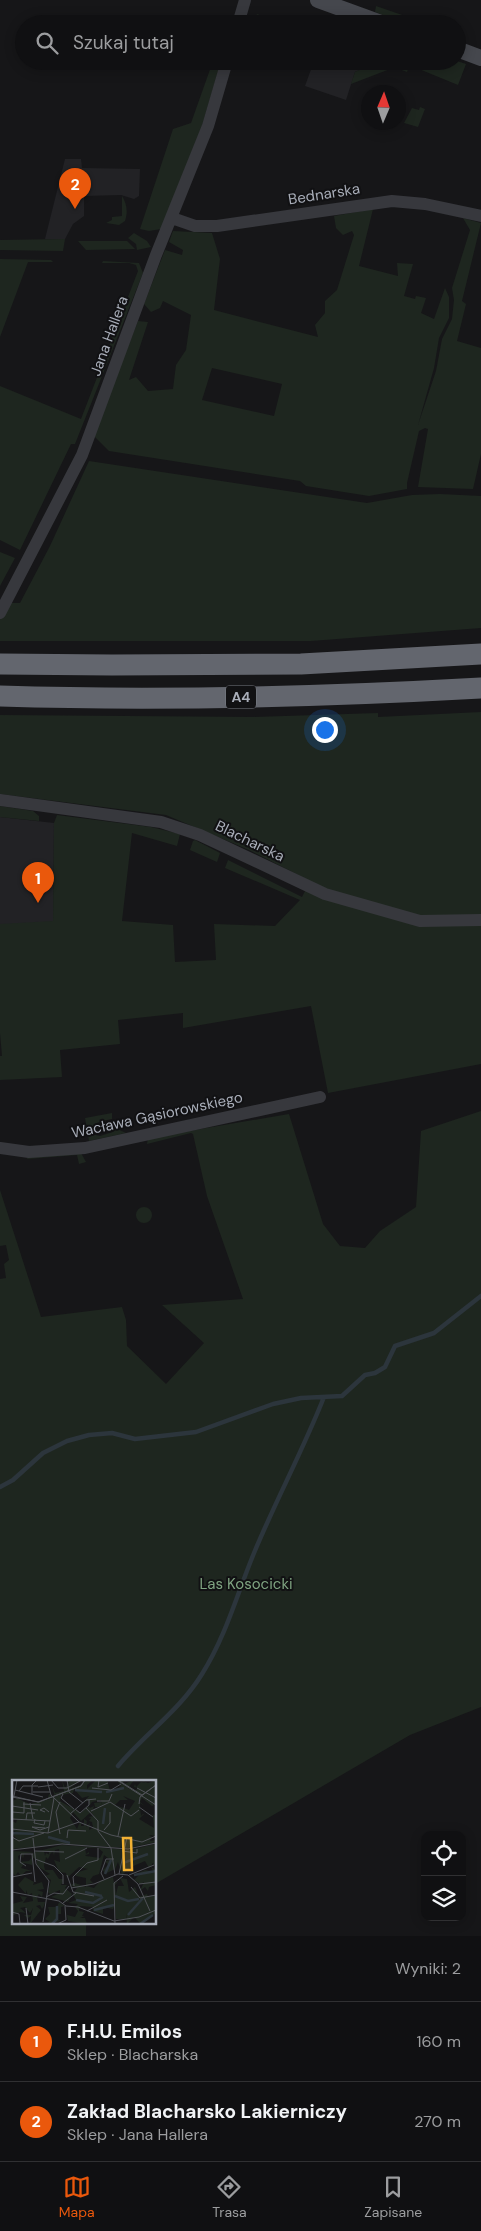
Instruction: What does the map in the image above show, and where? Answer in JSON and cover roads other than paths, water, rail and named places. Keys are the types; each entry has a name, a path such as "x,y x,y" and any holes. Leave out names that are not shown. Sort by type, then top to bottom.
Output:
{"highway":[{"name":"A4","path":"0,664 301,664 481,654"},
{"name":"A4","path":"0,696 187,699 363,694 481,688"}],"street":[{"path":"241,15 246,0"},
{"path":"318,0 359,15"},
{"path":"466,52 481,58"},
{"name":"Jana Hallera","path":"0,613 82,455 208,126 224,70"},
{"name":"Bednarska","path":"172,218 195,226 217,226 392,201 425,204 481,216"},
{"name":"Blacharska","path":"0,800 161,822 207,838 325,894 420,921 481,920"},
{"name":"Wacława Gąsiorowskiego","path":"0,1148 29,1152 85,1148 320,1098"}],"waterway":[{"path":"0,1487 13,1480 43,1453 67,1441 89,1435 112,1433 135,1439 196,1432 273,1404 301,1398 342,1396 365,1375 375,1373 385,1367 395,1346 434,1333 481,1296"},
{"path":"118,1766 183,1699 210,1660 225,1630 262,1533 324,1397"}],"place":[{"name":"Zakład Blacharsko Lakierniczy","path":"75,209"},
{"name":"F.H.U. Emilos","path":"38,903"}],"park label":[{"name":"Las Kosocicki","path":"246,1584"}]}
